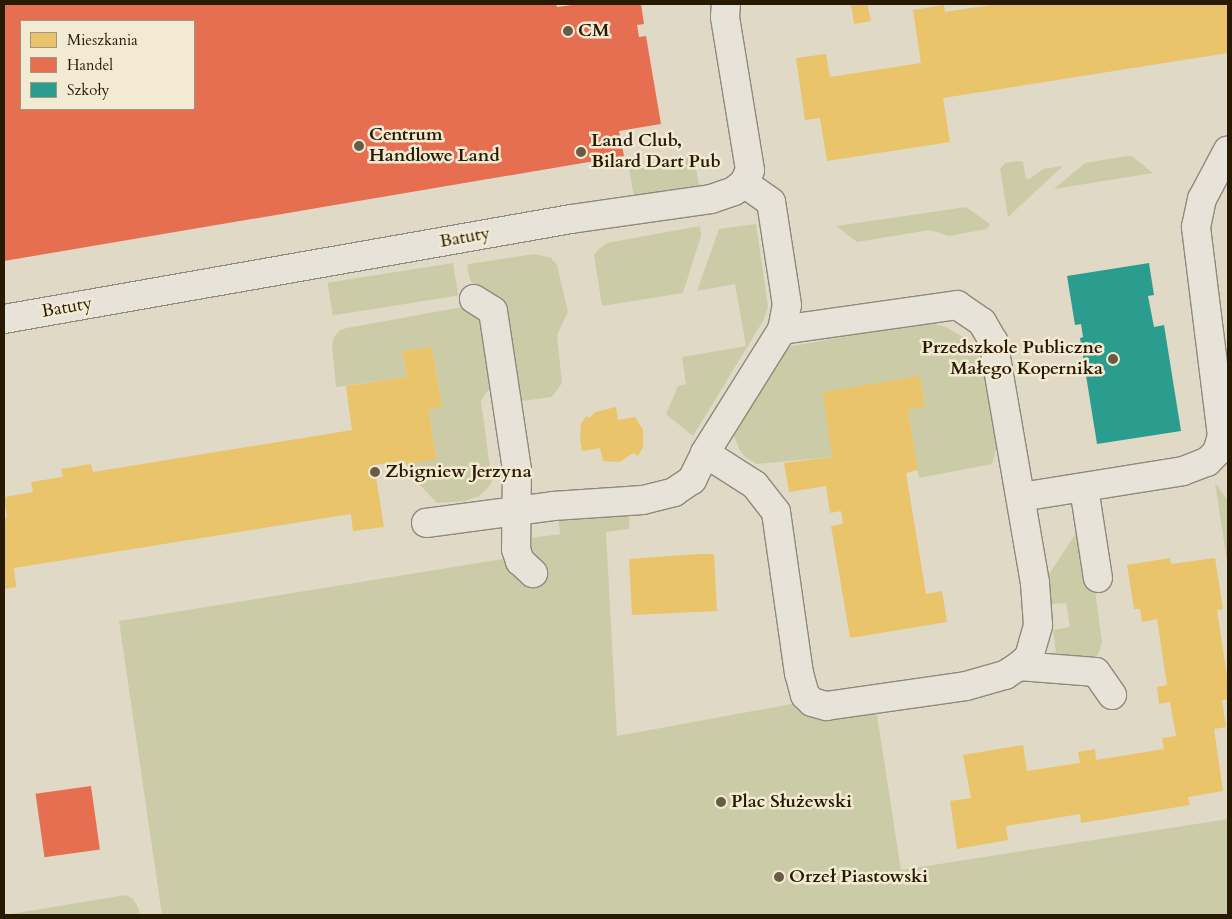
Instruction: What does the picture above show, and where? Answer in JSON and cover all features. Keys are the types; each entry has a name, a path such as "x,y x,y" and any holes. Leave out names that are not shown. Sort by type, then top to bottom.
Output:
{"street":[{"path":"426,523 515,510 643,500 674,492 692,480 705,453 782,330 787,305 771,202 744,183 750,170 725,17 726,4"},
{"path":"1021,497 1183,471 1207,462 1217,452 1222,436 1196,227 1202,199 1228,150"},
{"name":"Batuty","path":"4,319 561,221 711,199 734,191 744,183"},
{"path":"474,299 493,311 517,470 515,510 517,556 534,573"},
{"path":"705,453 755,485 776,512 799,673 805,695 812,702 826,706 966,686 1005,674 1019,666 1029,657 1038,625 1035,583 994,341 982,322 957,305 782,330"},
{"path":"1084,488 1098,578"},
{"path":"1019,666 1096,672 1112,695"}],"green space":[{"path":"1132,156 1153,173 1054,189 1085,163"},
{"path":"694,157 699,186 634,197 629,168"},
{"path":"1023,162 1026,179 1031,178 1043,169 1063,166 1008,217 1000,169 1005,163"},
{"path":"966,207 990,224 987,229 949,236 930,230 857,242 836,226"},
{"path":"756,224 768,307 763,321 693,436 666,414 678,386 686,384 682,357 746,346 735,284 697,291 719,229"},
{"path":"700,226 701,236 683,293 602,306 594,255 600,248 607,243"},
{"path":"534,254 551,258 557,265 568,312 557,335 562,383 552,397 522,401 517,378 475,286 470,280 467,267 468,264"},
{"path":"453,263 458,296 333,315 328,283"},
{"path":"468,306 481,314 495,380 481,401 492,482 479,496 465,501 437,503 417,482 406,464 436,459 429,409 442,407 432,347 402,351 407,377 336,387 332,347 334,337 340,330"},
{"path":"927,322 946,327 963,337 975,348 985,371 997,446 992,464 919,478 908,410 925,407 920,377 832,457 757,464 745,457 739,449 734,435 736,425 787,347"},
{"path":"1215,483 1228,500 1228,567"},
{"path":"630,510 629,529 606,532 617,736 873,689 901,870 1228,819 1228,915 162,915 119,621 503,559 501,542 560,534 558,516"},
{"path":"1076,533 1079,534 1094,583 1102,642 1098,655 1077,659 1062,658 1056,653 1053,630 1070,627 1066,603 1051,604 1045,592 1044,582"},
{"path":"126,895 133,899 140,915 4,915"}],"building: Mieszkania":[{"path":"851,4 867,4 871,21 854,24"},
{"path":"997,4 1228,4 1228,53 943,98 950,142 827,161 820,118 805,120 796,58 826,54 830,77 921,63 913,10 944,5 945,12"},
{"path":"432,347 442,407 429,409 436,460 406,464 405,461 374,465 384,527 353,531 351,514 14,568 16,587 4,589 4,518 7,518 4,497 33,492 31,482 63,477 61,469 91,464 93,472 352,430 346,386 407,377 402,351"},
{"path":"920,376 925,407 908,410 918,470 906,473 926,594 942,591 947,622 850,638 831,526 843,524 841,511 830,513 826,486 789,492 784,463 832,457 823,392"},
{"path":"616,407 618,420 635,417 643,430 643,447 638,456 633,453 620,462 603,461 600,448 582,451 580,439 581,424 586,416 589,418 595,412"},
{"path":"714,554 717,611 632,615 629,559"},
{"path":"1170,558 1171,564 1215,558 1223,609 1217,610 1228,683 1228,699 1222,700 1226,727 1214,729 1223,791 1188,797 1190,805 1081,823 1080,814 1006,826 1008,840 957,849 950,801 971,798 963,755 1023,745 1027,771 1080,763 1078,752 1095,749 1096,760 1164,749 1162,738 1176,736 1170,702 1159,704 1157,687 1167,685 1157,619 1142,622 1140,609 1134,609 1127,565"}],"building: Handel":[{"name":"Centrum Handlowe Land","path":"4,4 556,4 557,7 579,4 641,4 644,24 637,25 639,37 646,36 661,124 619,131 624,156 4,261"},
{"path":"91,786 100,849 44,857 36,794"}],"building: Szkoły":[{"path":"1149,263 1154,295 1148,296 1154,327 1164,325 1181,431 1097,444 1080,338 1083,337 1081,324 1075,325 1067,276"}],"place":[{"name":"CM","path":"568,31"},
{"name":"Centrum Handlowe Land","path":"359,146"},
{"name":"Land Club, Bilard Dart Pub","path":"581,152"},
{"name":"Przedszkole Publiczne Małego Kopernika","path":"1113,359"},
{"name":"Zbigniew Jerzyna","path":"375,472"},
{"name":"Plac Służewski","path":"721,802"},
{"name":"Orzeł Piastowski","path":"779,877"}]}
